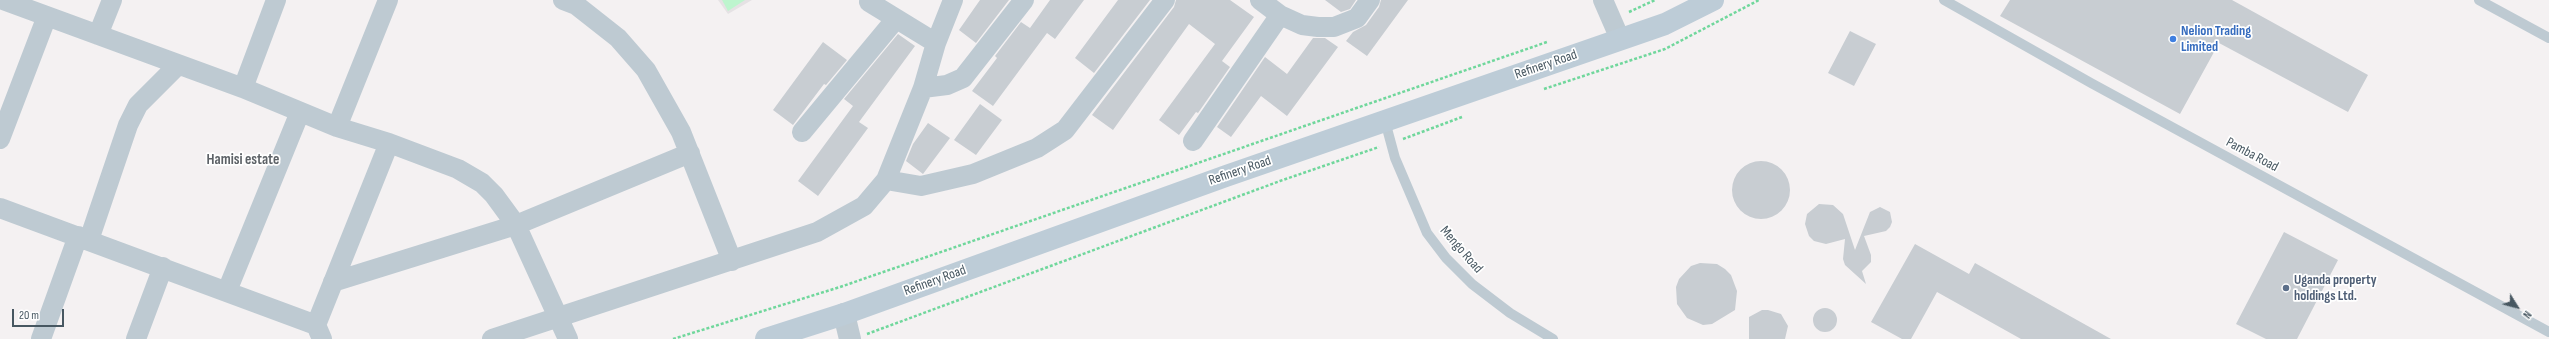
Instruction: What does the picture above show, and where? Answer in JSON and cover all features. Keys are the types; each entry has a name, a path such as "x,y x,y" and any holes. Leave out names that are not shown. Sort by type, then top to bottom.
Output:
{"main road":[{"name":"Refinery Road","path":"766,339 844,314 1385,121 1616,30 1665,24 1713,0"}],"street":[{"path":"3,0 242,88 337,127 389,143 458,169 482,183 494,195 516,225 568,339"},
{"path":"98,35 112,0"},
{"path":"242,88 276,0"},
{"path":"337,127 388,0"},
{"path":"563,0 576,5 618,38 646,70 681,132 732,261"},
{"path":"492,339 817,232 864,206 886,180 923,88 936,43 953,0"},
{"path":"923,88 947,85 963,78 1024,0"},
{"path":"886,180 921,186 973,174 1037,148 1065,130 1165,0"},
{"path":"1260,0 1280,15 1302,25 1334,27 1357,18 1370,0"},
{"path":"1603,0 1616,30"},
{"path":"870,2 895,20 936,43"},
{"path":"1193,141 1280,15"},
{"path":"0,139 47,16"},
{"path":"802,132 895,20"},
{"path":"41,339 84,238 128,125 138,105 178,65"},
{"path":"227,291 300,112"},
{"path":"0,208 227,291 319,332 333,282 389,143"},
{"path":"333,282 516,225 690,153"},
{"path":"136,339 163,267"},
{"path":"844,314 856,338"}],"lane":[{"name":"Pamba Road","path":"1944,0 2091,84 2549,332"},
{"path":"2479,0 2549,38"},
{"name":"Mengo Road","path":"1385,121 1390,144 1427,233 1446,258 1472,284 1503,308 1553,339"}],"path":[{"path":"1616,30 1654,0"},
{"path":"1540,90 1664,49 1759,0"},
{"path":"673,339 840,286 1551,41"},
{"path":"856,338 1273,184 1390,144 1468,115"}],"shaded area":[{"path":"718,0 752,0 728,14"}],"green space":[{"path":"722,0 745,0 728,11"}],"building":[{"path":"980,0 1009,0 976,43 959,30"},
{"path":"1050,0 1084,0 1055,39 1047,33 993,106 972,91 997,58 995,56 1021,22 1030,28"},
{"path":"1118,0 1150,0 1094,73 1075,58"},
{"path":"1176,0 1230,0 1254,17 1222,61 1230,67 1198,113 1196,112 1179,135 1159,120 1215,44 1189,24 1113,130 1092,115 1174,7"},
{"path":"1325,0 1356,0 1350,9 1341,12"},
{"path":"1381,0 1408,0 1367,56 1346,41 1353,32 1366,25 1379,7"},
{"path":"2010,0 2232,0 2368,75 2348,112 2219,43 2180,114 2000,16"},
{"path":"1850,31 1876,44 1854,86 1828,73"},
{"path":"898,34 915,46 859,122 868,128 818,196 798,181 853,106 844,99"},
{"path":"1313,38 1325,38 1338,47 1287,116 1261,96 1231,137 1217,127 1265,57 1287,74"},
{"path":"823,42 847,60 826,85 824,84 793,125 773,110"},
{"path":"980,104 1002,120 976,155 954,140"},
{"path":"928,123 950,138 923,174 906,161 913,144"},
{"path":"1755,161 1767,161 1782,169 1790,184 1790,196 1782,211 1767,219 1755,219 1740,211 1732,196 1732,184 1740,169"},
{"path":"1819,204 1833,205 1843,214 1855,250 1870,212 1880,207 1890,212 1892,222 1886,231 1864,236 1871,255 1871,262 1862,271 1866,284 1845,265 1843,259 1845,239 1826,244 1814,241 1809,236 1805,224 1807,214"},
{"path":"2284,232 2338,260 2297,339 2266,339 2236,324"},
{"path":"1915,244 1969,274 1975,263 2111,339 2021,339 1937,292 1911,339 1902,339 1871,322"},
{"path":"1700,263 1717,264 1725,269 1731,275 1737,291 1735,310 1712,324 1703,325 1687,318 1677,304 1676,287 1679,279 1691,266"},
{"path":"1825,308 1834,311 1837,320 1834,329 1825,332 1816,329 1813,320 1816,311"},
{"path":"1762,310 1768,310 1781,314 1788,326 1785,339 1749,339 1749,317"}],"place":[{"name":"Nelion Trading Limited","path":"2173,39"},
{"name":"Uganda property holdings Ltd.","path":"2286,288"}],"district":[{"name":"Hamisi estate","path":"243,160"}]}
